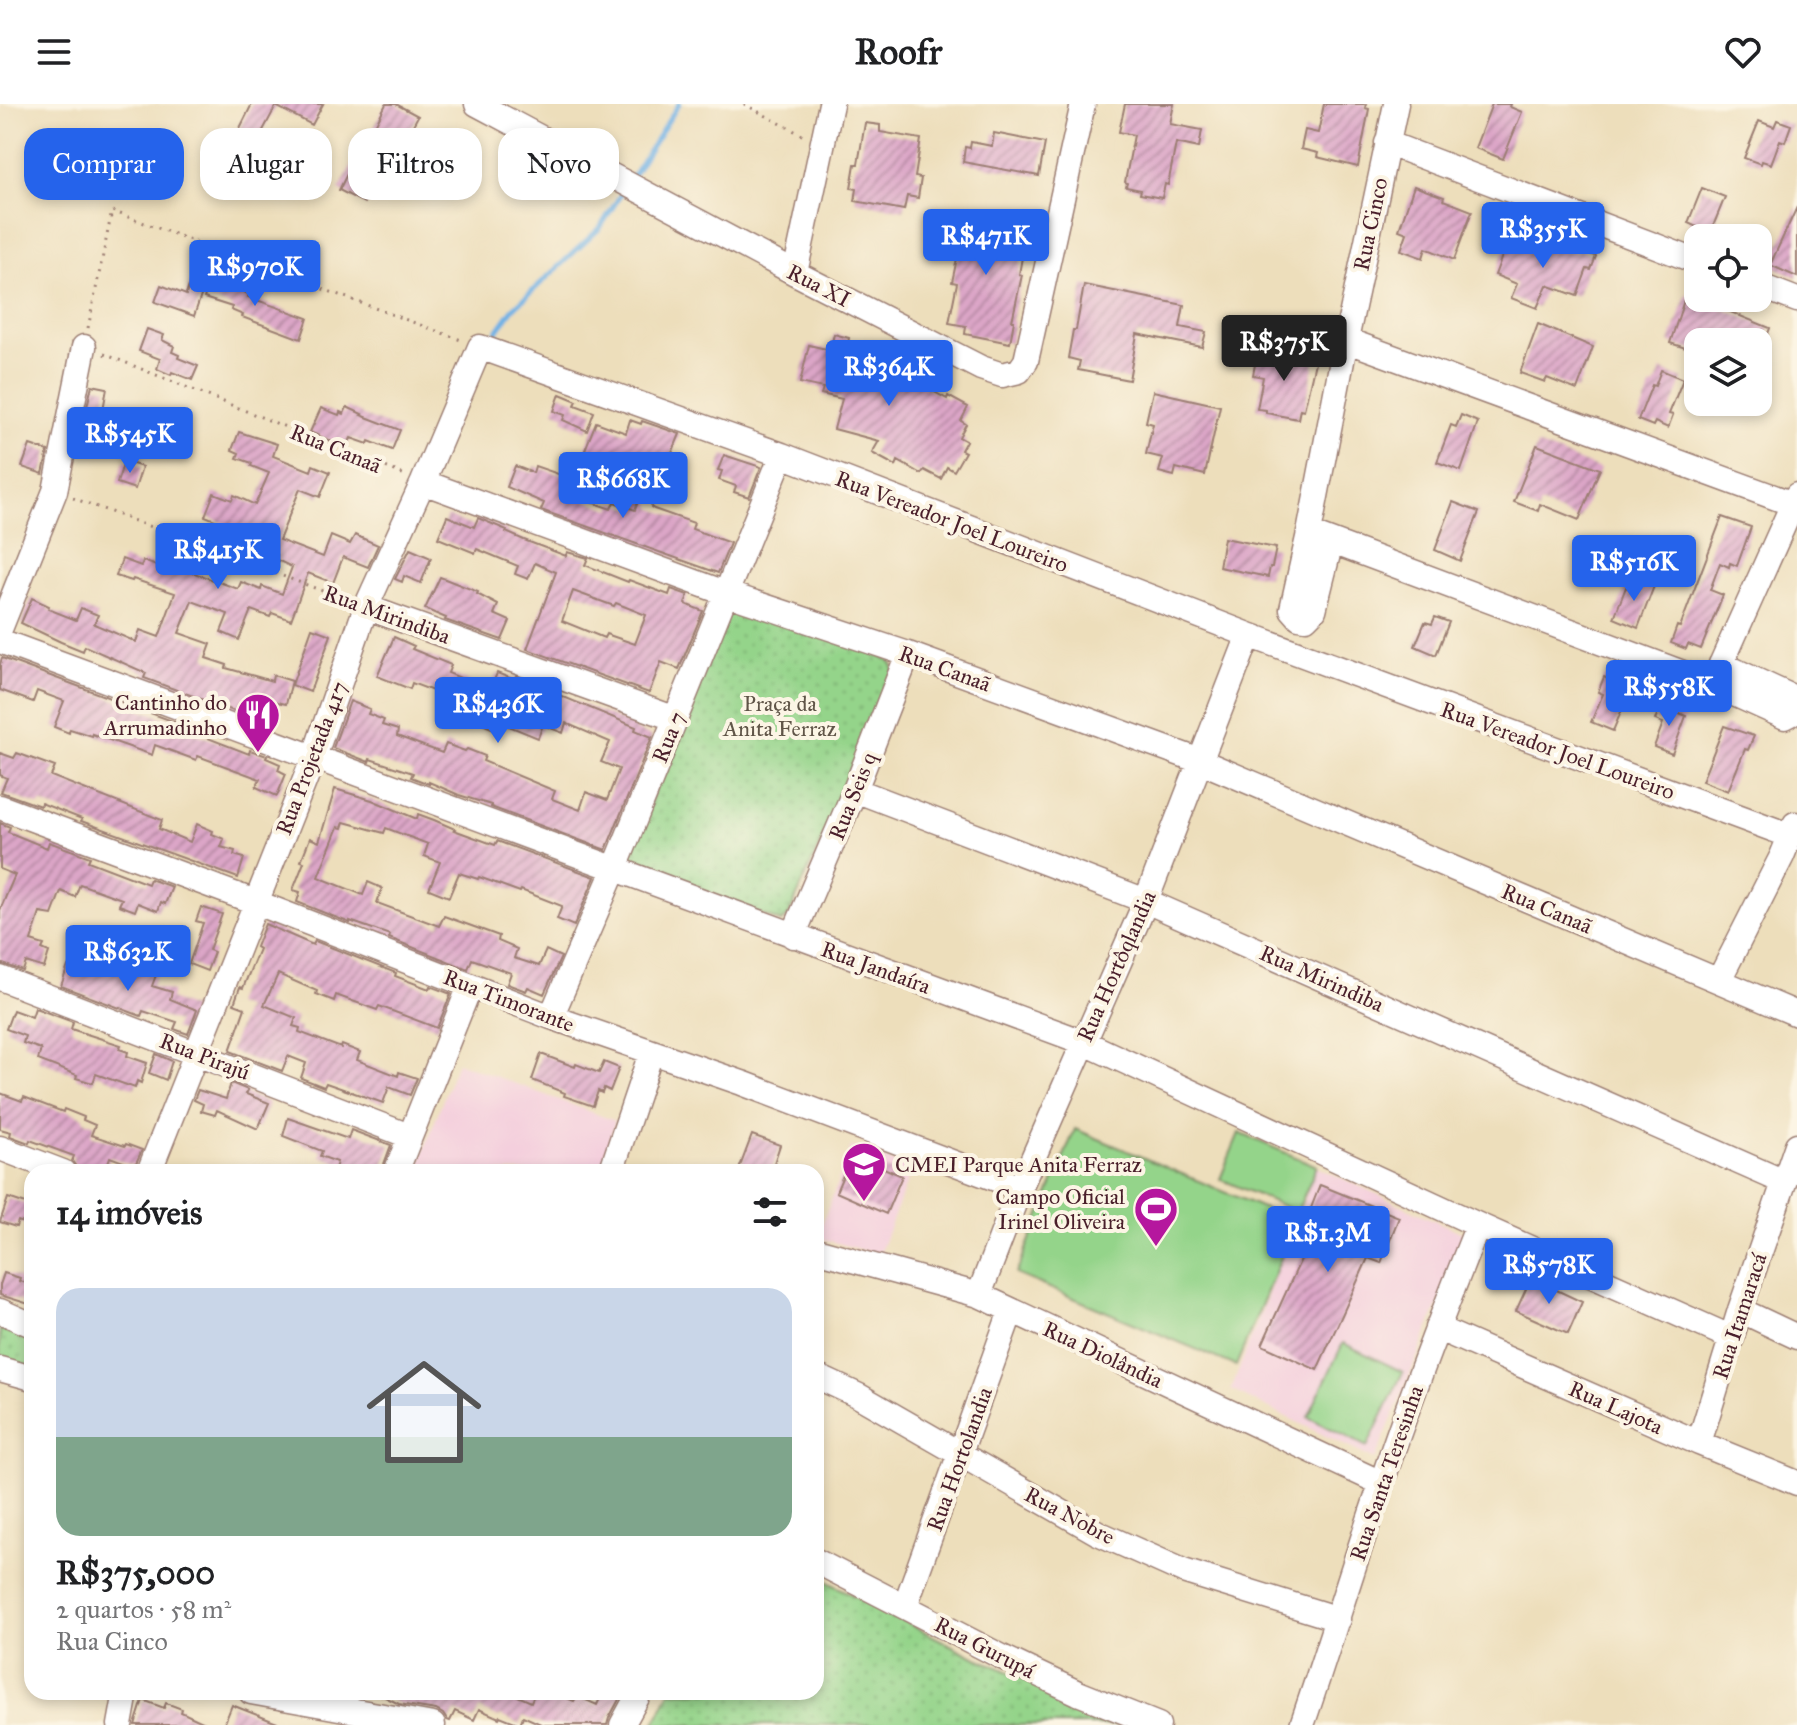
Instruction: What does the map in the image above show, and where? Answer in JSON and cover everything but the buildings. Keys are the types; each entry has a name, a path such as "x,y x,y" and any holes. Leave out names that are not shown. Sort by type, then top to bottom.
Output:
{"street":[{"name":"Rua XI","path":"478,104 795,273 991,373 1002,375 1019,371 1026,361 1083,104"},
{"path":"795,273 831,104"},
{"name":"Rua Cinco","path":"1396,104 1346,340 1320,538 1716,674 1795,499"},
{"path":"1387,143 1684,257"},
{"path":"1772,290 1797,300"},
{"path":"1346,340 1795,499"},
{"path":"0,629 55,491 84,347"},
{"name":"Rua Vereador Joel Loureiro","path":"480,347 782,455 1249,635 1795,829 1719,980"},
{"name":"Rua Projetada 417","path":"152,1164 314,757 366,607 480,347"},
{"name":"Rua 7","path":"551,1017 615,868 782,455"},
{"name":"Rua Canaã","path":"423,482 725,593 908,654 1200,761 1797,1014"},
{"name":"Rua Mirindiba","path":"366,607 676,719"},
{"name":"Rua Hortôqlandia","path":"979,1295 1020,1188 1146,901 1249,635"},
{"name":"Rua Jandaíra","path":"0,641 1083,1042 1478,1225 1732,1338"},
{"name":"Rua Seis q","path":"793,936 908,654"},
{"name":"Rua Mirindiba","path":"855,790 1146,901 1784,1182"},
{"name":"Rua Timorante","path":"0,807 551,1017 742,1083 1020,1188"},
{"name":"Rua Pirajú","path":"0,978 409,1136"},
{"path":"399,1164 470,986"},
{"path":"614,1164 651,1053"},
{"name":"Rua Itamaracá","path":"1699,1443 1740,1310 1797,1145"},
{"path":"0,1148 42,1164"},
{"name":"Rua Santa Teresinha","path":"1302,1725 1381,1483 1478,1225"},
{"name":"Rua Diolândia","path":"824,1252 979,1295 1381,1483"},
{"path":"1740,1310 1797,1337"},
{"path":"0,1311 24,1322"},
{"name":"Rua Hortolandia","path":"905,1606 1011,1311"},
{"name":"Rua Lajota","path":"1437,1328 1797,1483"},
{"path":"0,1369 24,1376"},
{"name":"Rua Nobre","path":"824,1380 859,1396 1098,1533 1183,1571 1338,1619"},
{"name":"Rua Gurupá","path":"824,1565 1002,1657 1078,1693 1158,1725"},
{"path":"120,1725 125,1700"},
{"path":"295,1700 433,1725"},
{"path":"622,1725 636,1700"}],"path":[{"path":"744,104 822,145"},
{"path":"84,347 112,211 480,347"},
{"name":"Rua Canaã","path":"84,347 423,482"},
{"name":"Rua Mirindiba","path":"55,491 366,607"}],"shaded area":[{"path":"457,1062 615,1121 602,1164 419,1164"},
{"name":"CMEI Parque Anita Ferraz","path":"851,1147 912,1169 879,1255 824,1239 824,1218"},
{"path":"1317,1167 1467,1235 1375,1460 1231,1390"}],"green space":[{"name":"Praça da Anita Ferraz","path":"742,606 889,660 894,674 788,917 781,922 632,864 629,854 727,612"},
{"name":"Campo Oficial Irinel Oliveira","path":"1075,1129 1296,1222 1236,1366 1016,1274"},
{"path":"1239,1133 1317,1166 1297,1212 1220,1179"},
{"path":"0,1329 24,1338 24,1373 0,1367"},
{"path":"1343,1343 1403,1372 1367,1447 1308,1417"},
{"path":"824,1580 968,1654 1131,1725 654,1725 666,1700 824,1700"}],"waterway":[{"path":"632,177 679,104"},
{"path":"491,340 513,309 600,228 624,189"}],"place":[{"name":"Cantinho do Arrumadinho","path":"258,754"},
{"name":"CMEI Parque Anita Ferraz","path":"864,1203"},
{"name":"Campo Oficial Irinel Oliveira","path":"1156,1248"}]}
